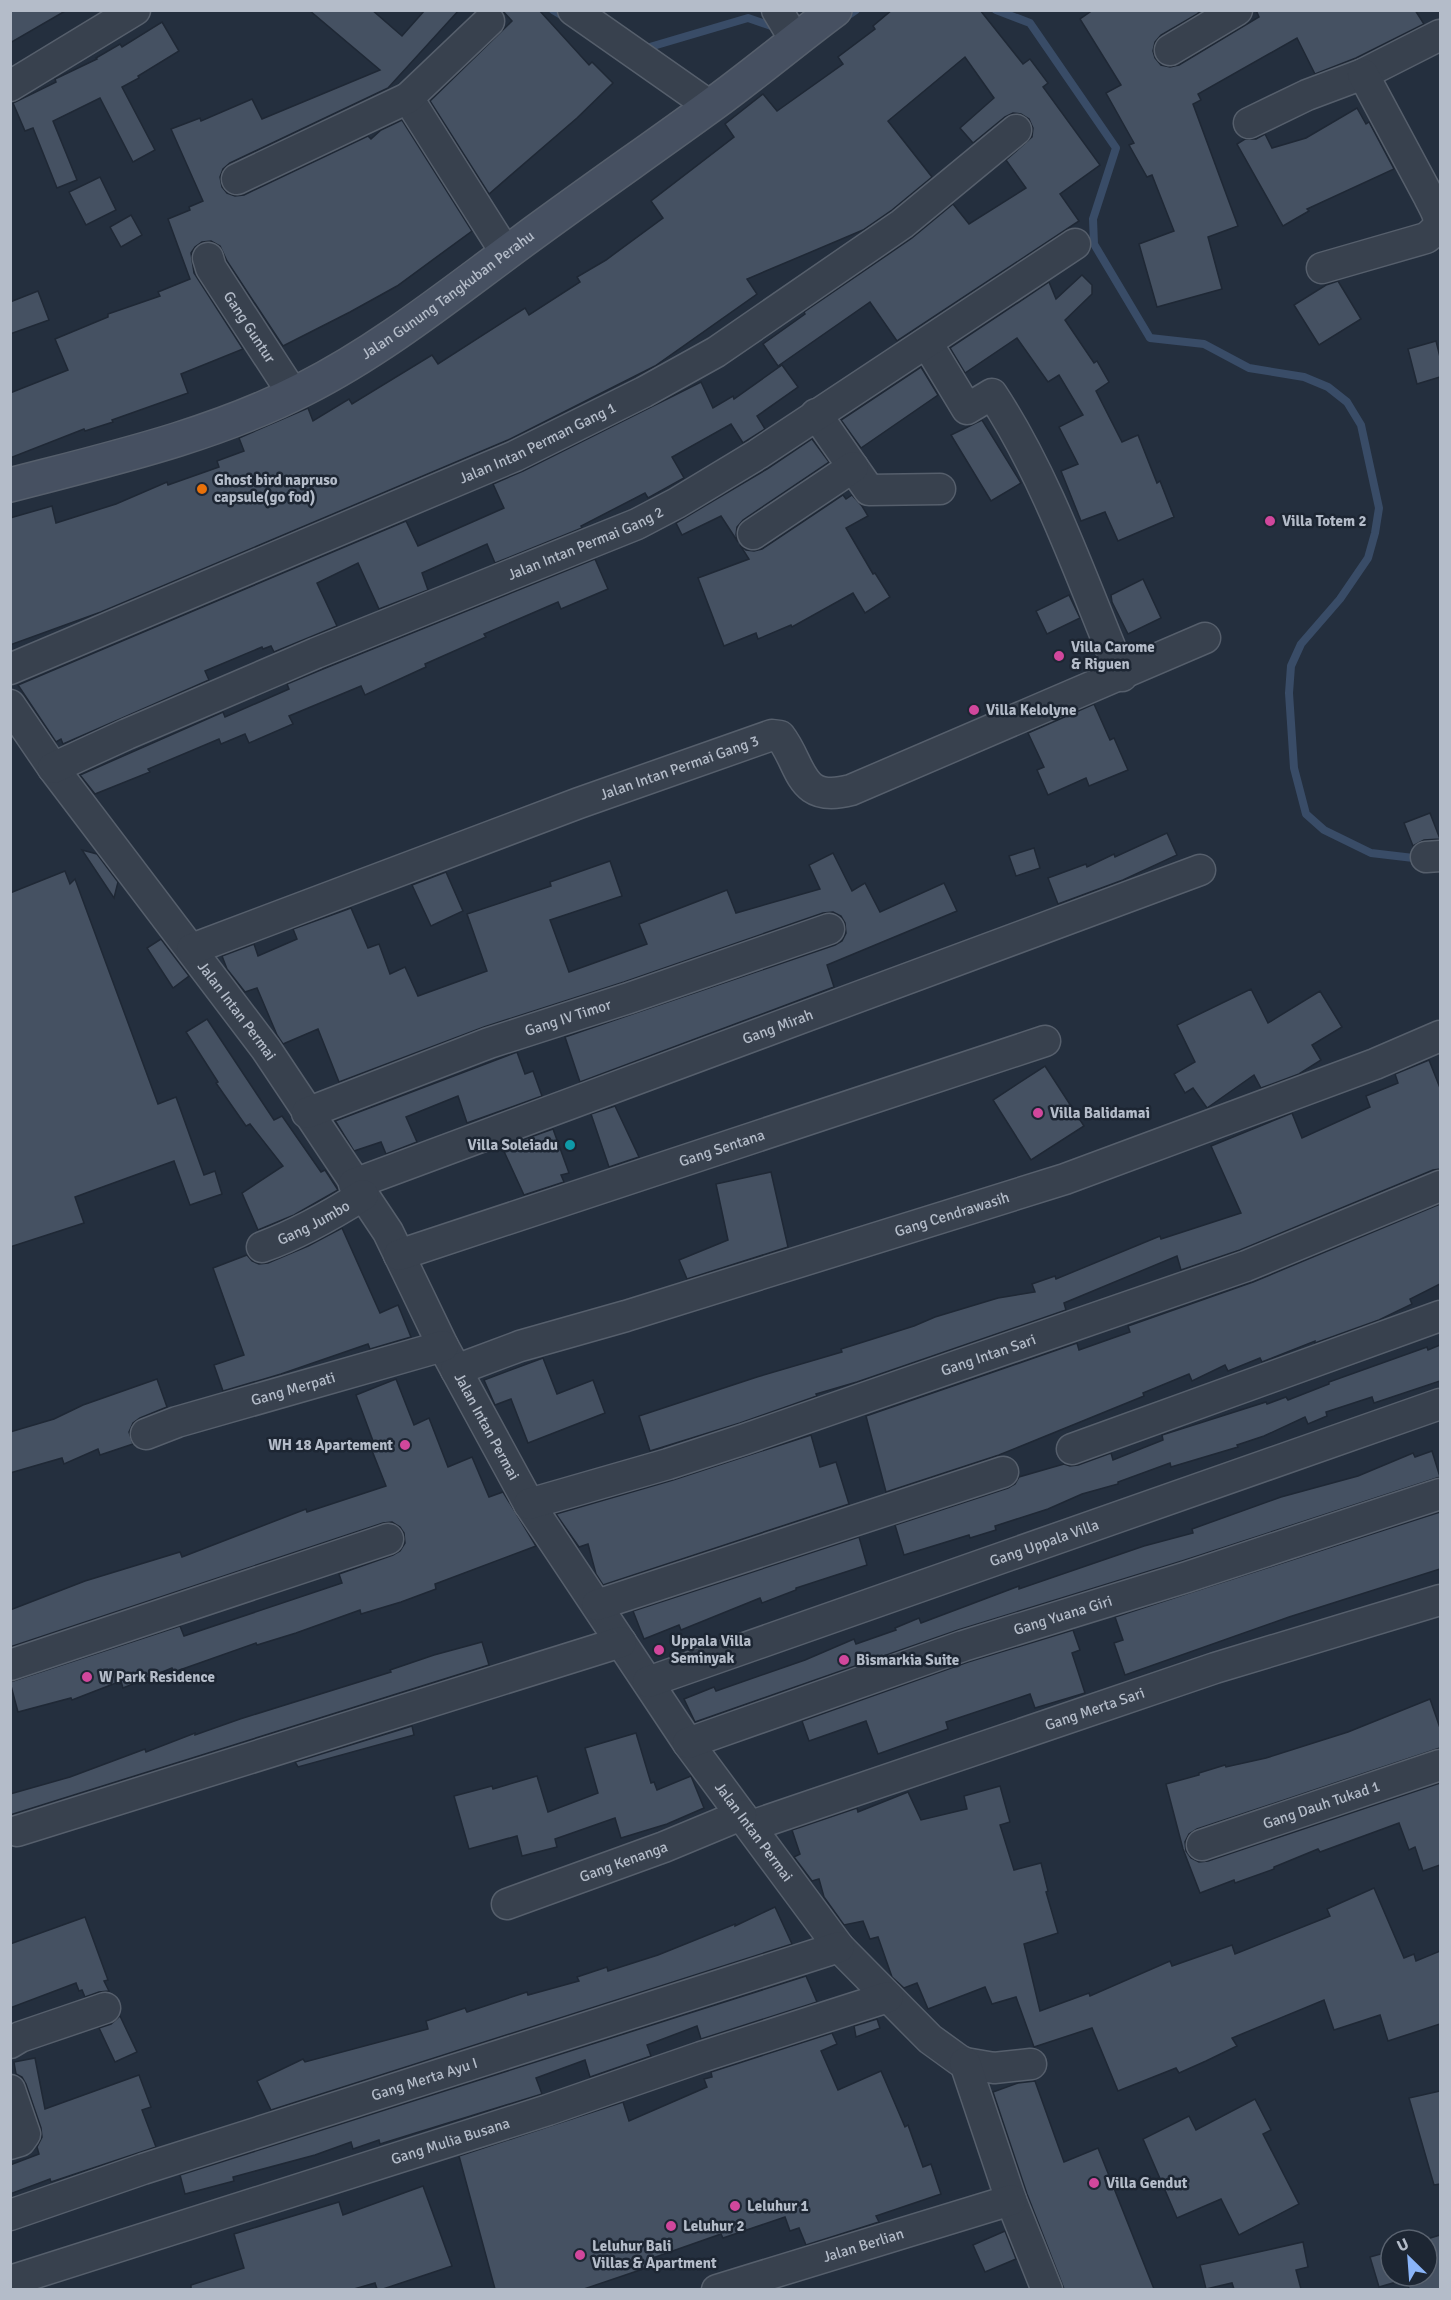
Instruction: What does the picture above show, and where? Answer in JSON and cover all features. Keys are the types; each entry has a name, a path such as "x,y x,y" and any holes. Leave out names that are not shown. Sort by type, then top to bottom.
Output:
{"main road":[{"name":"Jalan Gunung Tangkuban Perahu","path":"10,485 162,445 293,394 341,368 380,344 506,254 710,106 835,10"}],"street":[{"path":"10,86 135,10"},
{"path":"573,10 710,106"},
{"path":"777,10 795,40"},
{"path":"1170,50 1237,10"},
{"path":"237,179 408,98 489,21"},
{"path":"1249,123 1307,95 1363,74 1440,35"},
{"path":"1322,268 1426,238 1436,231 1439,223 1429,197 1363,74"},
{"path":"408,98 506,254"},
{"name":"Jalan Intan Perman Gang 1","path":"10,669 515,456 644,392 716,352 902,224 1016,130"},
{"name":"Jalan Intan Permai Gang 2","path":"53,768 316,652 637,524 722,477 1076,244"},
{"name":"Gang Guntur","path":"208,258 211,268 293,394"},
{"path":"927,343 967,409 992,394 1014,431 1053,512 1122,675"},
{"path":"816,414 869,490 940,489"},
{"path":"753,534 853,467"},
{"name":"Jalan Intan Permai Gang 3","path":"192,949 579,803 772,735 780,736 787,744 804,782 824,793 836,794 862,786 1205,638"},
{"name":"Jalan Intan Permai","path":"10,705 53,768 266,1049 388,1232 449,1358 529,1504 688,1743 839,1947 930,2039 965,2063 994,2068 1031,2064"},
{"name":"Gang Mirah","path":"358,1190 1200,870"},
{"name":"Gang IV Timor","path":"308,1113 489,1042 629,998 829,929"},
{"name":"Gang Cendrawasih","path":"449,1358 520,1346 626,1316 1065,1179 1364,1068 1440,1036"},
{"name":"Gang Sentana","path":"399,1255 1045,1041"},
{"name":"Gang Intan Sari","path":"529,1504 745,1439 1246,1266 1440,1186"},
{"name":"Gang Jumbo","path":"262,1247 287,1238 329,1216 358,1190"},
{"path":"1072,1449 1440,1316"},
{"name":"Gang Merpati","path":"146,1434 177,1422 449,1358"},
{"name":"Gang Uppala Villa","path":"648,1682 1440,1404"},
{"path":"597,1605 1003,1472"},
{"name":"Gang Yuana Giri","path":"688,1743 963,1646 1176,1581 1440,1494"},
{"path":"10,1665 388,1539"},
{"name":"Gang Merta Sari","path":"746,1821 1215,1668 1440,1600"},
{"path":"17,1831 621,1642"},
{"name":"Gang Dauh Tukad 1","path":"1202,1845 1440,1765"},
{"name":"Gang Kenanga","path":"507,1904 664,1846 746,1821"},
{"name":"Gang Merta Ayu I","path":"10,2215 184,2156 839,1947"},
{"name":"Gang Mulia Busana","path":"10,2281 548,2110 701,2057 888,1997"},
{"path":"10,2043 20,2037 105,2008"},
{"path":"965,2063 1011,2200 1047,2289"},
{"path":"10,2090 25,2134 20,2141 10,2144"},
{"name":"Jalan Berlian","path":"717,2289 1011,2200"}],"building":[{"path":"10,10 67,10 10,43"},
{"path":"309,10 372,10 402,36 425,10 459,10 388,88 230,163 223,169 220,177 222,187 227,193 235,196 244,195 368,136 371,139 381,130 402,120 472,231 397,286 283,346 227,261 220,246 211,241 202,242 191,253 194,273 243,349 181,374 188,393 112,420 113,422 85,431 84,429 10,458 10,393 68,370 55,339 108,317 108,314 160,296 158,292 190,279 168,219 190,210 189,207 203,201 171,129 200,118 201,121 252,99 262,119 380,70"},
{"path":"502,10 539,10 589,65 592,62 613,83 577,118 489,194 430,101 512,21"},
{"path":"892,10 980,10 1023,64 1030,59 1048,83 1043,87 1100,165 1060,194 1079,221 897,341 870,302 778,366 763,344 805,314 804,312 912,238 953,204 969,224 1026,188 1006,160 1032,137 1033,128 1029,119 1021,114 1013,113 973,143 960,128 994,98 965,57 888,121 932,177 892,210 863,230 747,279 757,294 655,366 508,440 101,612 10,645 10,518 52,506 56,523 116,504 167,482 168,485 219,467 217,461 244,451 239,438 308,408 313,421 349,399 352,404 432,355 438,364 525,308 529,315 580,282 577,277 606,260 663,218 651,201 734,137 725,124 763,94 777,111 843,64 838,57 875,29 873,26"},
{"path":"1093,10 1197,10 1199,13 1161,35 1155,42 1153,51 1155,58 1161,65 1170,67 1179,65 1259,17 1256,10 1415,10 1424,24 1356,58 1315,74 1297,38 1198,94 1201,100 1193,104 1238,226 1208,237 1222,289 1157,307 1139,244 1174,231 1152,175 1147,177 1129,145 1134,143 1106,93 1121,85 1080,19"},
{"path":"162,22 179,51 122,87 155,150 133,162 100,98 53,121 77,180 57,188 33,128 25,131 13,103 56,82 55,79 97,59 120,44 122,47"},
{"path":"1357,108 1366,124 1369,122 1394,169 1307,209 1309,211 1283,226 1237,144 1245,139 1256,139 1265,134 1272,148 1306,138"},
{"path":"100,177 116,210 86,225 69,192"},
{"path":"131,215 142,235 121,247 110,227"},
{"path":"1082,275 1092,285 1092,294 1065,320 1094,363 1097,361 1109,382 1096,391 1122,442 1138,435 1157,483 1160,481 1174,517 1118,541 1105,512 1081,521 1061,471 1078,464 1059,427 1083,415 1059,375 1048,382 1017,338 965,373 950,348 1049,282 1056,299"},
{"path":"1338,281 1361,319 1319,345 1294,305 1326,285"},
{"path":"38,291 49,320 10,334 10,302"},
{"path":"1436,341 1440,357 1440,377 1417,384 1408,349"},
{"path":"782,365 798,387 757,416 765,429 743,443 731,424 672,457 684,478 648,498 645,493 581,526 582,528 495,563 487,544 422,573 428,590 379,609 358,563 317,583 337,626 274,652 271,646 263,649 262,647 205,671 209,680 63,744 61,739 56,742 18,685 406,521 418,546 504,508 493,484 701,382 713,408 733,396 734,399"},
{"path":"921,367 938,395 861,448 841,420"},
{"path":"982,420 1021,483 991,501 951,435"},
{"path":"812,439 829,462 743,520 737,527 738,542 721,516 682,535 676,523 767,469"},
{"path":"843,495 846,499 852,495 868,516 846,528 873,574 875,573 890,597 865,613 853,593 792,627 791,625 758,639 756,633 724,646 698,578 749,559 740,545 746,550 762,549"},
{"path":"595,559 608,589 561,609 558,602 484,634 486,637 425,664 426,667 365,695 361,686 289,716 293,724 249,743 245,734 221,744 219,739 148,769 150,772 95,794 80,775 223,712 225,717 289,689 287,684"},
{"path":"1143,579 1161,618 1128,634 1112,602 1111,595"},
{"path":"1069,595 1080,618 1047,634 1036,611"},
{"path":"1094,704 1110,740 1114,738 1128,770 1089,786 1086,778 1048,795 1037,770 1044,767 1028,733"},
{"path":"1430,813 1440,839 1424,840 1413,846 1404,823"},
{"path":"1167,833 1177,855 1123,880 1058,904 1048,878 1086,864 1087,867 1114,854 1115,857"},
{"path":"1034,848 1040,868 1016,876 1009,856"},
{"path":"82,850 97,854 118,882 114,898"},
{"path":"833,853 852,891 865,883 880,912 944,883 957,911 827,965 834,987 580,1082 565,1037 835,945 842,941 846,933 845,923 841,916 833,912 823,913 624,982 484,1027 339,1082 318,1029 283,1044 257,988 245,992 227,969 222,956 254,944 258,956 297,939 293,929 351,908 368,948 379,944 390,974 405,967 418,996 487,971 467,914 551,886 550,882 610,861 622,896 550,920 569,972 647,944 639,924 727,890 736,913 820,889 809,865"},
{"path":"65,871 70,884 75,879 158,1104 176,1097 204,1175 215,1171 222,1194 190,1205 174,1161 75,1197 84,1223 10,1247 10,893"},
{"path":"446,872 463,911 431,926 412,885"},
{"path":"161,939 189,976 173,988 147,948"},
{"path":"1251,989 1268,1023 1320,991 1342,1027 1312,1045 1321,1060 1299,1074 1261,1088 1254,1075 1207,1108 1193,1088 1185,1093 1174,1074 1195,1062 1177,1025"},
{"path":"207,1019 274,1120 282,1116 321,1172 325,1170 338,1190 294,1215 258,1230 242,1193 283,1166 250,1124 246,1126 216,1083 218,1082 186,1032"},
{"path":"517,1052 525,1074 533,1071 542,1096 467,1123 458,1096 406,1117 417,1142 386,1154 381,1142 354,1151 335,1121"},
{"path":"1429,1060 1440,1088 1440,1169 1240,1250 1181,1270 1177,1256 1064,1303 1066,1310 816,1394 817,1396 740,1423 650,1451 639,1416 842,1352 841,1349 935,1317 998,1298 1035,1292 1032,1284 1055,1276 1056,1279 1160,1236 1161,1239 1241,1213 1211,1146 1292,1113 1302,1138 1370,1107 1366,1096 1398,1083 1395,1074"},
{"name":"Villa Balidamai","path":"1045,1066 1084,1126 1031,1160 993,1100"},
{"path":"615,1106 639,1157 609,1167 591,1114"},
{"path":"553,1129 569,1173 561,1175 564,1182 524,1195 502,1147"},
{"path":"771,1172 788,1247 687,1279 679,1260 728,1240 716,1184"},
{"path":"1440,1204 1440,1284 1410,1299 1412,1304 1379,1320 1315,1343 1315,1341 1262,1362 1260,1358 1228,1371 1225,1365 1192,1381 1189,1374 1143,1393 1144,1396 999,1455 886,1492 866,1416 1077,1343 1079,1350 1130,1332 1128,1326 1253,1282"},
{"path":"342,1228 380,1313 398,1305 411,1337 370,1349 368,1344 223,1391 214,1365 244,1355 213,1268 247,1255 259,1264 268,1263"},
{"path":"1440,1345 1440,1381 1374,1403 1372,1397 1326,1412 1327,1416 1308,1424 1305,1417 1264,1436 1237,1445 1238,1447 1171,1467 1170,1463 1118,1482 1118,1484 1082,1494 1048,1509 995,1526 996,1530 970,1538 969,1535 904,1555 895,1525 1008,1488 1015,1484 1019,1477 1064,1464 1078,1465 1111,1453 1113,1460 1163,1440 1162,1435 1266,1402 1267,1404 1286,1397 1288,1400 1329,1384 1329,1382 1427,1347 1428,1350"},
{"path":"543,1358 557,1394 593,1380 605,1413 528,1443 511,1399 495,1405 484,1380"},
{"path":"157,1379 167,1407 133,1423 129,1432 133,1444 100,1455 98,1449 64,1464 62,1458 10,1473 10,1432 54,1419 83,1405"},
{"path":"396,1379 414,1425 429,1418 448,1467 472,1457 489,1497 503,1492 536,1546 435,1584 436,1589 401,1602 361,1614 360,1610 174,1672 172,1668 123,1688 121,1681 72,1700 71,1698 18,1712 10,1682 180,1626 184,1636 342,1583 339,1574 400,1551 405,1543 404,1533 392,1522 383,1523 10,1647 10,1610 85,1581 180,1552 182,1557 306,1509 307,1512 386,1486 369,1443 373,1441 356,1395"},
{"path":"811,1435 820,1467 836,1462 849,1504 603,1585 596,1574 588,1544 579,1547 556,1514 673,1480"},
{"path":"1432,1451 1440,1477 1182,1561 958,1630 695,1722 684,1699 714,1687 716,1691 805,1660 854,1639 856,1644 896,1630 895,1628 919,1618 921,1623 1019,1586 1019,1589 1144,1546 1193,1533 1192,1529 1281,1497 1358,1476 1413,1453 1415,1457"},
{"path":"1440,1512 1440,1569 1289,1617 1125,1675 1114,1643 1123,1640 1115,1617"},
{"path":"859,1537 867,1565 796,1588 796,1590 762,1603 760,1598 681,1630 679,1625 644,1639 633,1611"},
{"path":"1073,1630 1080,1650 1072,1653 1085,1693 1035,1708 1030,1694 946,1722 948,1729 878,1754 866,1721 809,1741 802,1721 968,1662"},
{"path":"482,1642 489,1665 10,1815 10,1794 70,1777 145,1749 146,1752 195,1733 195,1735 391,1672 390,1670 434,1655"},
{"path":"1430,1699 1440,1728 1440,1748 1197,1829 1189,1834 1185,1842 1186,1851 1191,1858 1199,1862 1208,1861 1440,1783 1440,1865 1423,1871 1415,1847 1409,1850 1399,1823 1320,1852 1318,1849 1274,1867 1274,1869 1235,1883 1234,1880 1200,1893 1183,1849 1166,1784 1225,1765 1226,1767 1266,1758 1348,1732"},
{"path":"412,1726 414,1735 298,1767 295,1762"},
{"path":"636,1733 651,1783 654,1782 657,1790 691,1776 704,1808 667,1824 621,1838 615,1818 555,1839 557,1847 522,1856 517,1836 469,1849 454,1796 492,1786 493,1789 537,1776 548,1812 598,1793 585,1748"},
{"path":"1000,1786 1010,1822 1000,1825 1014,1870 1041,1863 1048,1891 1046,1892 1058,1933 1024,1944 1040,2011 1089,1993 1090,1996 1170,1961 1172,1966 1232,1945 1235,1954 1330,1916 1327,1909 1374,1888 1404,1958 1414,1954 1416,1961 1440,1951 1440,2024 1388,2041 1380,2015 1334,2030 1324,2000 1232,2038 1237,2046 1179,2073 1176,2068 1118,2091 1092,2028 1034,2047 1016,1997 992,2004 985,1987 928,2009 917,1983 904,1988 892,1977 878,1937 870,1939 863,1921 844,1925 824,1897 819,1879 812,1881 794,1857 800,1854 792,1830 857,1808 858,1812 908,1792 921,1820 967,1809 964,1796"},
{"path":"775,1907 792,1944 271,2110 257,2081 303,2059 305,2062 428,2029 426,2021 465,2008 467,2012 527,1992 528,1995 579,1981 577,1977 607,1967 608,1971 658,1955 735,1924 735,1926"},
{"path":"85,1917 108,1980 104,1981 109,1991 85,1997 82,1990 79,1991 76,1983 10,2008 10,1944"},
{"path":"806,1976 817,2002 701,2039 697,2026 647,2045 651,2056 590,2077 585,2060 536,2078 542,2094 380,2144 379,2140 353,2149 351,2142 315,2155 233,2177 234,2181 185,2194 180,2175"},
{"path":"120,2016 137,2052 115,2062 99,2028 111,2024"},
{"path":"877,2019 880,2028 856,2037 854,2026"},
{"path":"832,2033 837,2044 821,2051 838,2090 881,2071 905,2127 908,2125 923,2167 931,2164 941,2194 876,2216 879,2222 806,2245 799,2228 790,2231 785,2217 723,2238 721,2234 647,2260 649,2267 584,2289 495,2289 459,2156 623,2102 629,2121 707,2087 704,2079 712,2077 711,2072"},
{"path":"35,2058 45,2109 139,2075 151,2107 142,2110 156,2147 51,2182 50,2179 10,2194 10,2165 39,2154 37,2147 42,2137 41,2128 26,2084 22,2077 16,2074 14,2062"},
{"path":"1035,2081 1064,2162 1098,2148 1154,2289 1064,2289 1027,2194 993,2092 1018,2083"},
{"path":"1440,2091 1440,2184 1434,2185 1409,2098"},
{"path":"1255,2099 1271,2130 1263,2134 1299,2204 1239,2235 1221,2199 1177,2218 1143,2139 1189,2116 1196,2130"},
{"path":"423,2186 452,2266 383,2289 377,2289 375,2283 354,2289 191,2289 191,2285 244,2268 234,2234 339,2202 343,2215"},
{"path":"1005,2231 1016,2259 985,2272 973,2245"},
{"path":"1439,2235 1440,2289 1409,2289 1439,2288"},
{"path":"1303,2242 1308,2267 1296,2270 1301,2289 1234,2289 1232,2283 1206,2289 1200,2265"},
{"path":"1379,2254 1379,2287 1370,2257"}],"waterway":[{"path":"553,10 568,19"},
{"path":"843,19 856,10"},
{"path":"996,10 1030,23 1116,148 1093,219 1094,244 1150,338 1204,344 1249,368 1304,377 1328,387 1347,402 1361,425 1379,508 1375,533 1368,558 1340,599 1301,644 1291,666 1289,693 1294,768 1306,814 1324,830 1371,853 1422,859"},
{"path":"643,49 748,18 777,28"}],"place":[{"name":"Ghost bird napruso capsule(go fod)","path":"202,489"},
{"name":"Villa Totem 2","path":"1270,521"},
{"name":"Villa Carome & Riguen","path":"1059,656"},
{"name":"Villa Kelolyne","path":"974,710"},
{"name":"Villa Balidamai","path":"1038,1113"},
{"name":"Villa Soleiadu","path":"570,1145"},
{"name":"WH 18 Apartement","path":"405,1445"},
{"name":"Uppala Villa Seminyak","path":"659,1650"},
{"name":"Bismarkia Suite","path":"844,1660"},
{"name":"W Park Residence","path":"87,1677"},
{"name":"Villa Gendut","path":"1094,2183"},
{"name":"Leluhur 1","path":"735,2206"},
{"name":"Leluhur 2","path":"671,2226"},
{"name":"Leluhur Bali Villas & Apartment","path":"580,2255"}]}
